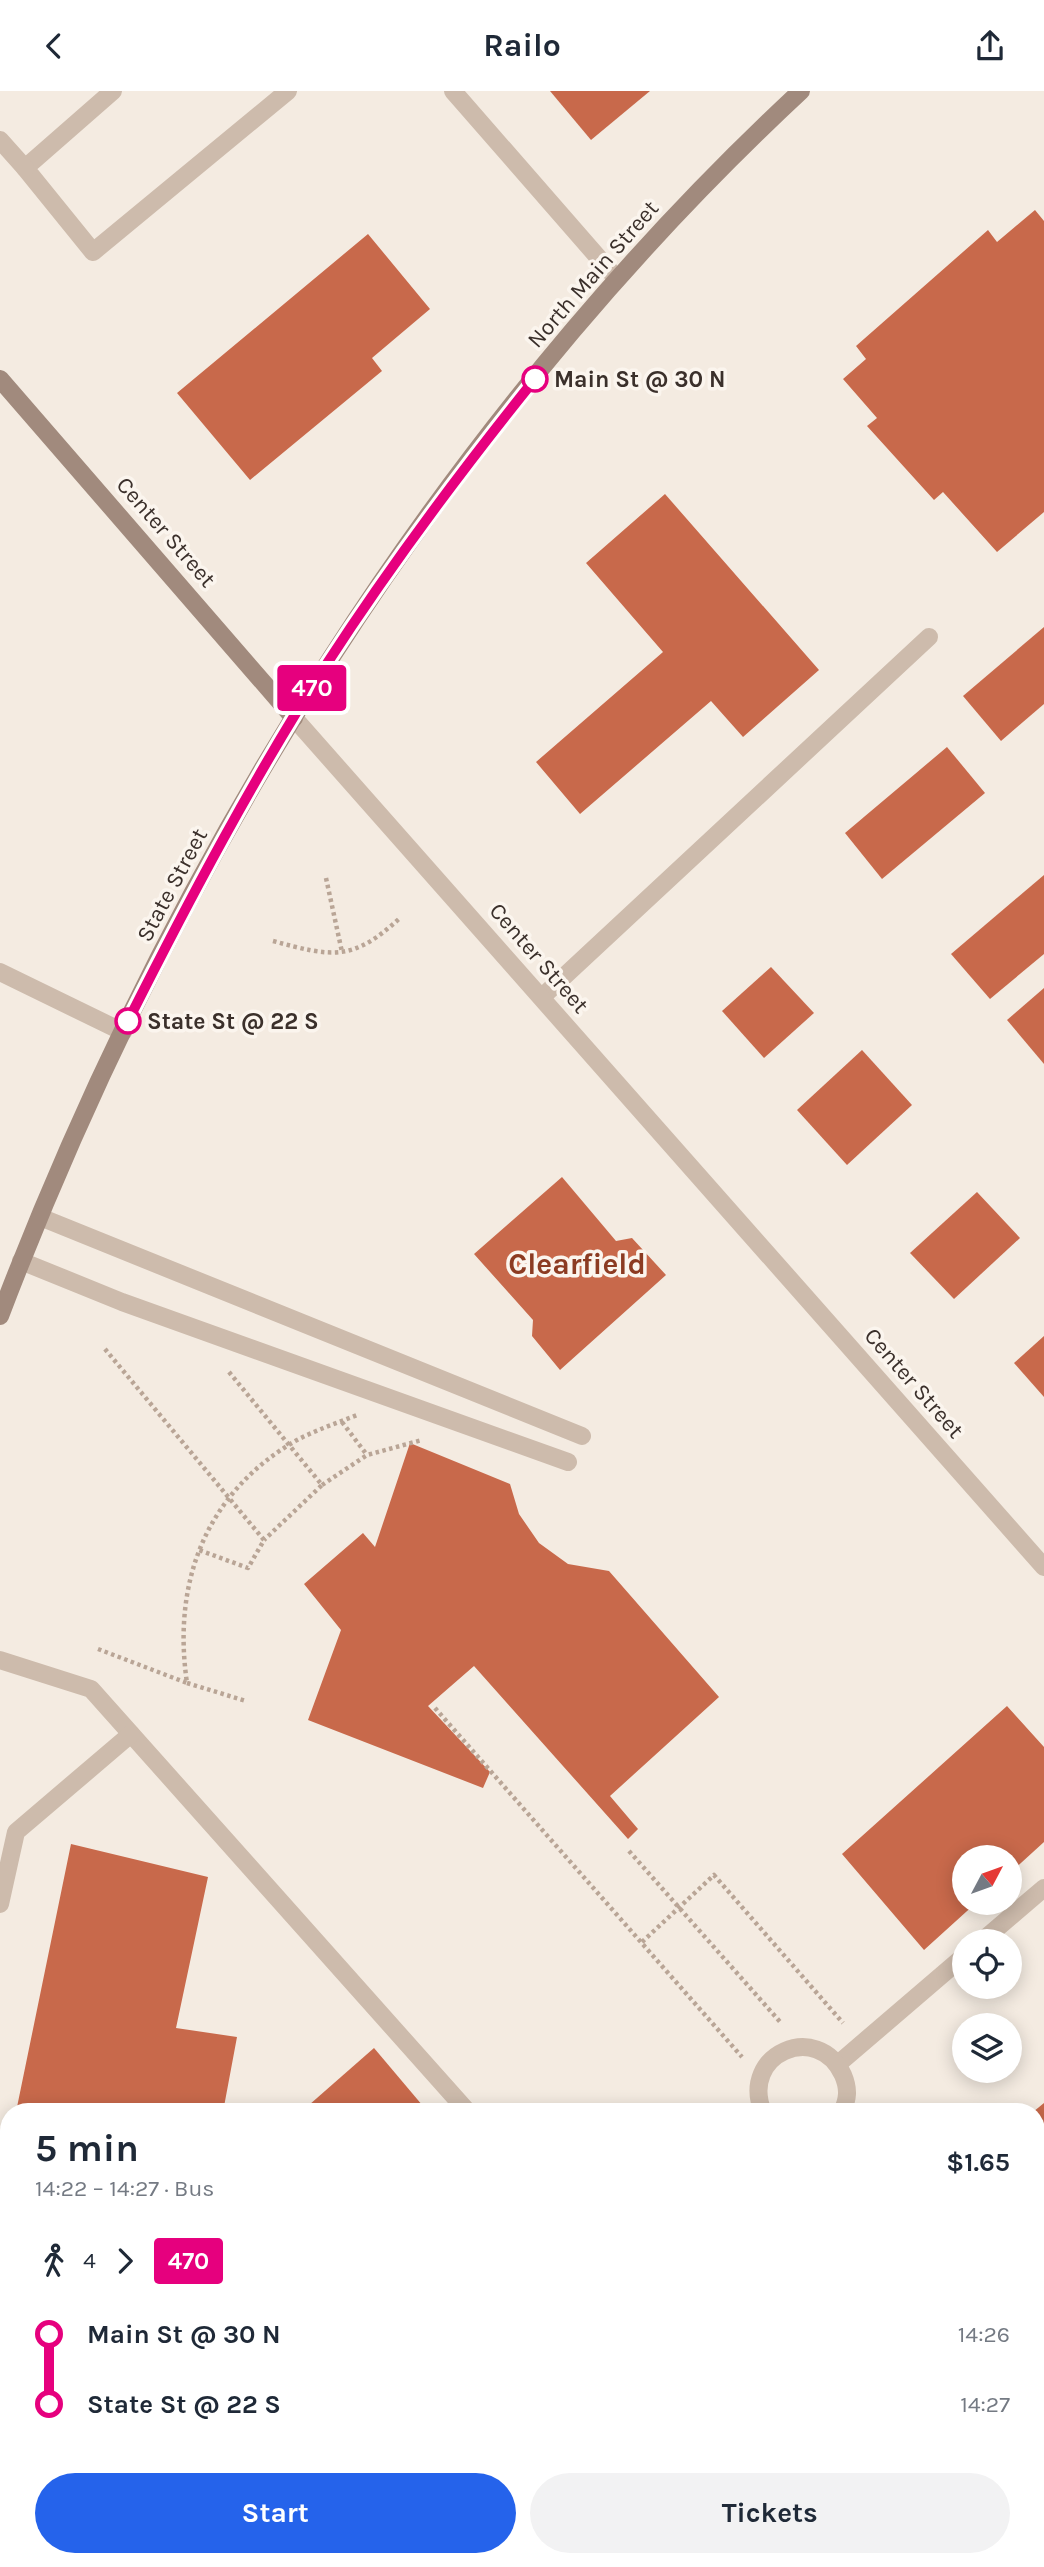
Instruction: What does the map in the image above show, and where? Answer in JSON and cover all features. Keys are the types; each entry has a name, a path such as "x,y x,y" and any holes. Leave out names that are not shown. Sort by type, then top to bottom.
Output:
{"main road":[{"name":"North Main Street","path":"438,504 617,279 721,168 801,91"},
{"name":"Center Street","path":"0,379 294,718"},
{"name":"State Street","path":"0,1316 40,1217 123,1032 196,891 327,664 438,504"}],"street":[{"path":"25,168 113,91"},
{"path":"0,140 93,252 288,91"},
{"path":"453,91 617,279"},
{"path":"542,997 929,637"},
{"name":"Center Street","path":"294,718 1044,1567"},
{"path":"0,972 123,1032"},
{"path":"40,1217 582,1436"},
{"path":"21,1261 122,1302 568,1462"},
{"path":"0,1660 91,1689 460,2103"},
{"path":"0,1905 16,1832 131,1734"},
{"path":"996,1929 1044,1888"},
{"path":"838,2064 952,1966"},
{"path":"760,2103 759,2079 766,2065 777,2054 796,2047 812,2048 826,2054 838,2064 847,2085 846,2103"}],"path":[{"path":"326,878 342,952"},
{"path":"273,941 321,954 353,950 380,937 401,917"},
{"path":"105,1349 264,1540"},
{"path":"223,1364 322,1485"},
{"path":"187,1682 182,1650 186,1593 199,1550 229,1495 289,1446 358,1415"},
{"path":"342,1422 367,1455"},
{"path":"199,1550 248,1568 264,1540 322,1485 367,1455 423,1439"},
{"path":"98,1649 246,1701"},
{"path":"435,1708 746,2060 752,2050"},
{"path":"629,1851 784,2027 776,2030"},
{"path":"642,1942 715,1875 849,2030 841,2029"}],"building":[{"path":"550,91 650,91 591,140"},
{"path":"1035,210 1044,221 1044,512 997,552 943,492 934,500 867,426 877,418 843,379 866,359 856,346 988,230 997,242"},
{"path":"368,234 430,309 372,358 382,371 250,480 177,393"},
{"path":"665,494 819,670 743,737 711,701 580,814 536,762 663,652 586,563"},
{"path":"1044,627 1044,704 1001,741 963,696"},
{"path":"947,747 985,793 882,879 845,833"},
{"path":"1044,875 1044,954 990,999 951,954"},
{"path":"771,967 814,1013 764,1058 722,1011"},
{"path":"1044,988 1044,1064 1007,1020"},
{"path":"862,1050 912,1105 847,1165 797,1110"},
{"path":"562,1177 616,1241 632,1238 666,1275 560,1370 532,1336 533,1320 474,1254"},
{"path":"977,1192 1020,1238 954,1299 910,1253"},
{"path":"1044,1336 1044,1397 1014,1363"},
{"path":"410,1443 510,1484 519,1514 539,1543 568,1564 609,1571 719,1697 610,1796 638,1829 628,1839 474,1666 428,1706 490,1772 483,1788 308,1720 341,1630 304,1584 363,1533 375,1547"},
{"path":"1007,1706 1044,1747 1044,1842 1022,1862 1022,1845 952,1845 952,1915 963,1915 924,1950 842,1854"},
{"path":"71,1844 208,1877 176,2028 237,2037 225,2103 18,2103"},
{"path":"374,2048 420,2103 311,2103"}],"bus line":[{"name":"470","path":"128,1021 212,862 327,664 438,504 535,379"}],"place":[{"name":"Main St @ 30 N","path":"535,379"},
{"name":"State St @ 22 S","path":"128,1021"}],"district":[{"name":"Clearfield","path":"577,1264"}]}
